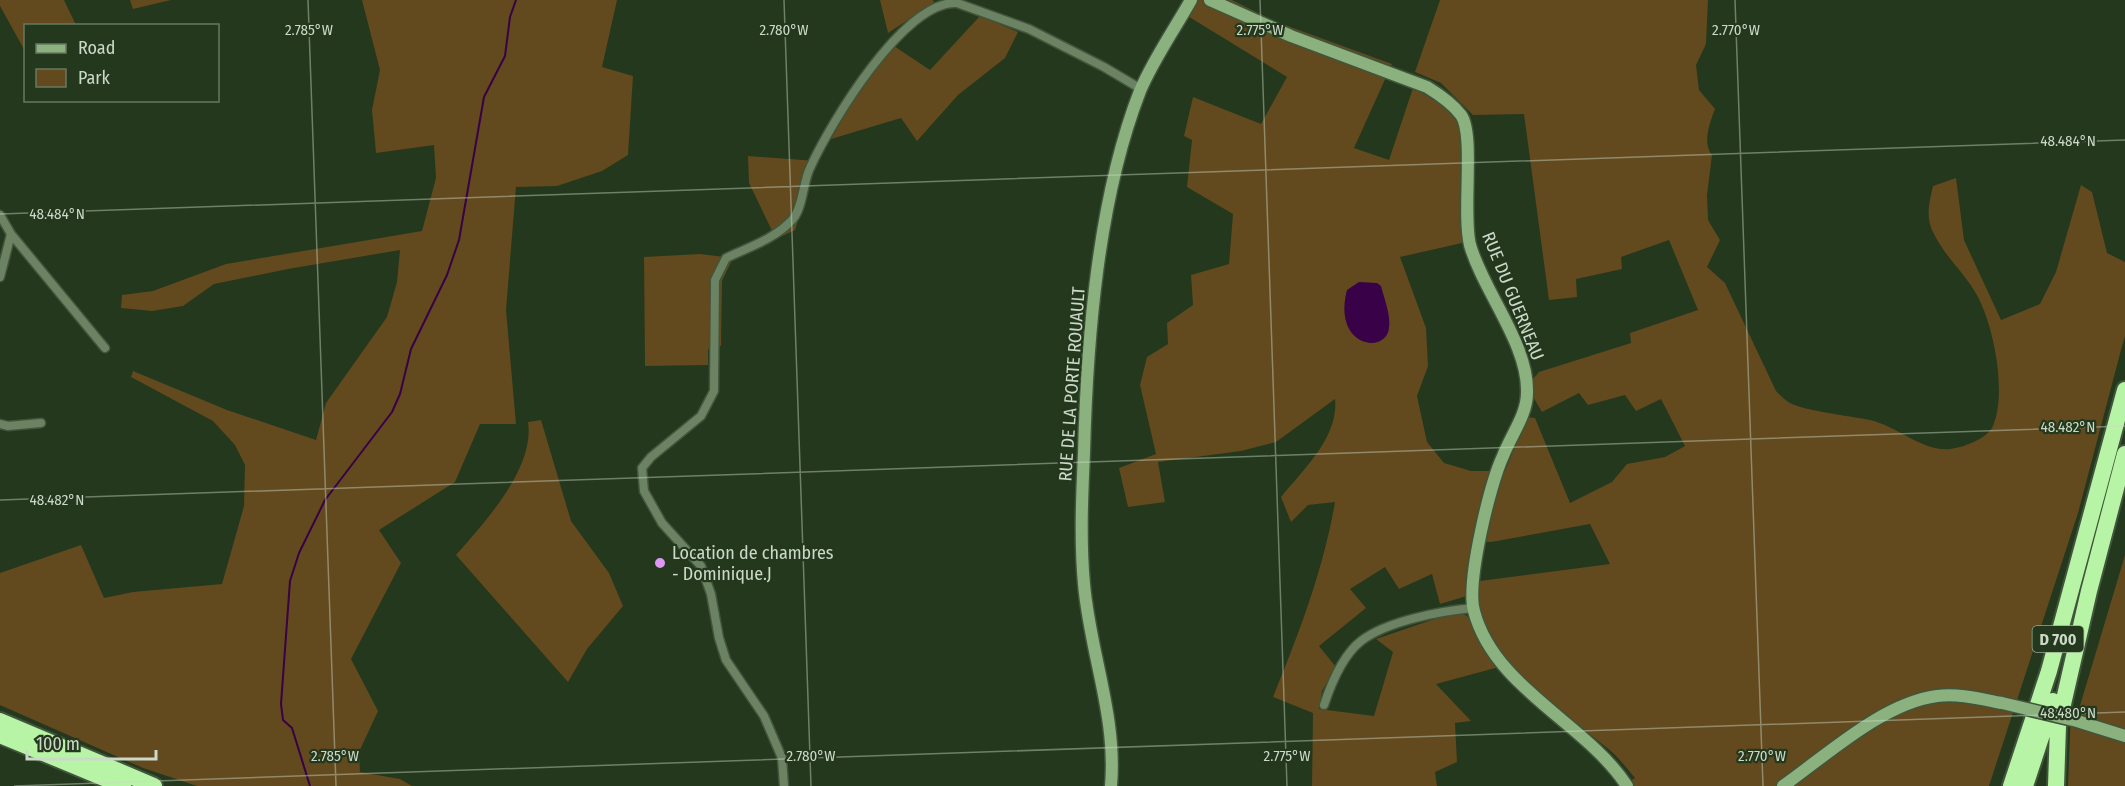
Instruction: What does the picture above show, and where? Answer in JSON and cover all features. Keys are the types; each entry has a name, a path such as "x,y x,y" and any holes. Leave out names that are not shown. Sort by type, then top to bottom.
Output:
{"highway":[{"name":"D 700","path":"2011,786 2049,671 2125,390"},
{"name":"D 700","path":"2025,786 2089,591 2125,454"},
{"path":"2056,786 2058,726 2089,591"},
{"path":"2004,786 2026,723 2049,671"},
{"path":"0,720 154,786"},
{"path":"0,735 123,786"}],"street":[{"name":"RUE DE LA PORTE ROUAULT","path":"1111,786 1111,739 1106,696 1084,583 1082,517 1085,418 1092,316 1101,250 1121,150 1141,89 1191,0"},
{"name":"RUE DU GUERNEAU","path":"1210,0 1291,36 1427,87 1446,99 1462,116 1468,131 1465,213 1470,244 1526,374 1526,408 1489,491 1478,553 1473,608"},
{"path":"784,786 782,758 764,716 726,660 719,638 711,594 701,566 662,523 644,491 642,468 651,457 701,416 714,391 716,280 726,258 771,237 794,218 809,168 846,101 890,43 940,6 957,3 1029,29 1104,67 1141,89"},
{"path":"0,215 11,234 105,348"},
{"path":"0,277 11,234"},
{"path":"0,424 8,426 41,423"},
{"path":"1324,705 1333,680 1360,642 1409,621 1448,610 1473,608 1488,642 1515,678 1607,760 1628,786"},
{"path":"1783,786 1882,716 1913,701 1940,696 1969,697 2002,703 2077,721 2125,736"}],"green space":[{"path":"0,0 64,0 76,24 24,24 24,49 0,6"},
{"path":"130,0 171,0 133,9"},
{"path":"362,0 617,0 602,67 633,76 628,155 602,171 557,186 516,187 506,310 516,424 480,424 455,482 379,530 401,563 351,659 378,711 359,752 360,772 400,779 412,786 197,786 143,768 0,705 0,573 81,545 104,598 133,592 222,584 244,506 245,465 235,445 213,421 131,377 133,371 227,410 316,440 326,403 387,317 397,282 400,250 214,284 183,306 152,311 121,308 122,295 153,291 226,264 422,231 436,178 434,145 376,153 372,110 380,70"},
{"path":"880,0 933,0 934,3 888,33"},
{"path":"1194,0 1232,0 1274,21 1392,64 1354,148 1389,160 1413,88 1453,115 1462,129 1462,243 1400,257 1426,328 1428,366 1417,396 1427,442 1444,463 1471,471 1505,471 1527,417 1535,418 1570,503 1612,482 1627,464 1665,457 1685,446 1661,399 1636,411 1625,395 1588,405 1579,393 1542,412 1532,395 1532,380 1539,372 1631,343 1630,333 1698,310 1669,240 1621,257 1622,269 1576,279 1577,297 1549,300 1524,114 1473,115 1441,83 1415,72 1440,0 1708,0 1706,44 1696,65 1699,90 1715,109 1707,139 1712,155 1707,195 1708,220 1720,240 1707,267 1725,283 1776,391 1786,400 1797,406 1880,423 1930,447 1956,448 1986,435 1993,426 1999,396 1997,361 1984,310 1968,281 1939,242 1929,222 1933,186 1956,178 1964,240 2001,320 2040,304 2056,272 2081,185 2092,192 2107,253 2125,262 2125,336 2078,513 1989,786 1621,786 1635,778 1611,751 1553,704 1515,669 1487,632 1478,605 1480,581 1610,564 1590,524 1491,542 1473,541 1467,596 1440,604 1432,574 1399,589 1385,567 1350,589 1366,608 1319,646 1336,667 1322,691 1319,709 1374,716 1393,652 1376,639 1449,614 1461,613 1467,616 1499,667 1436,684 1471,721 1455,723 1457,762 1435,772 1437,786 1312,786 1313,713 1273,697 1317,577 1335,502 1308,505 1291,522 1281,497 1309,464 1325,440 1335,413 1335,399 1276,442 1241,451 1158,462 1165,502 1128,507 1119,468 1156,454 1140,385 1147,357 1168,344 1167,323 1193,305 1191,275 1229,264 1233,214 1187,187 1192,140 1184,136 1193,97 1261,124 1287,77 1186,15"},
{"path":"980,16 1018,32 1005,58 958,95 917,141 901,118 831,139 858,92 894,46 930,70"},
{"path":"748,156 817,161 795,230 776,239 749,183"},
{"path":"700,254 733,258 722,281 721,346 708,349 708,365 645,366 644,257"},
{"path":"541,420 571,521 609,573 623,606 587,649 568,682 456,555 493,511 516,476 524,458 528,440 528,422"},
{"path":"2125,555 2125,786 2068,786 2071,708 2079,709"}],"shaded area":[{"path":"1359,282 1377,283 1381,286 1388,312 1389,328 1386,336 1379,341 1370,343 1361,340 1353,334 1347,324 1344,309 1347,290"}],"waterway":[{"path":"310,786 292,728 283,720 281,704 290,581 299,553 325,500 392,412 400,394 411,349 447,275 459,240 484,97 505,56 510,17 516,0"}],"place":[{"name":"Location de chambres - Dominique.J","path":"660,563"}]}
